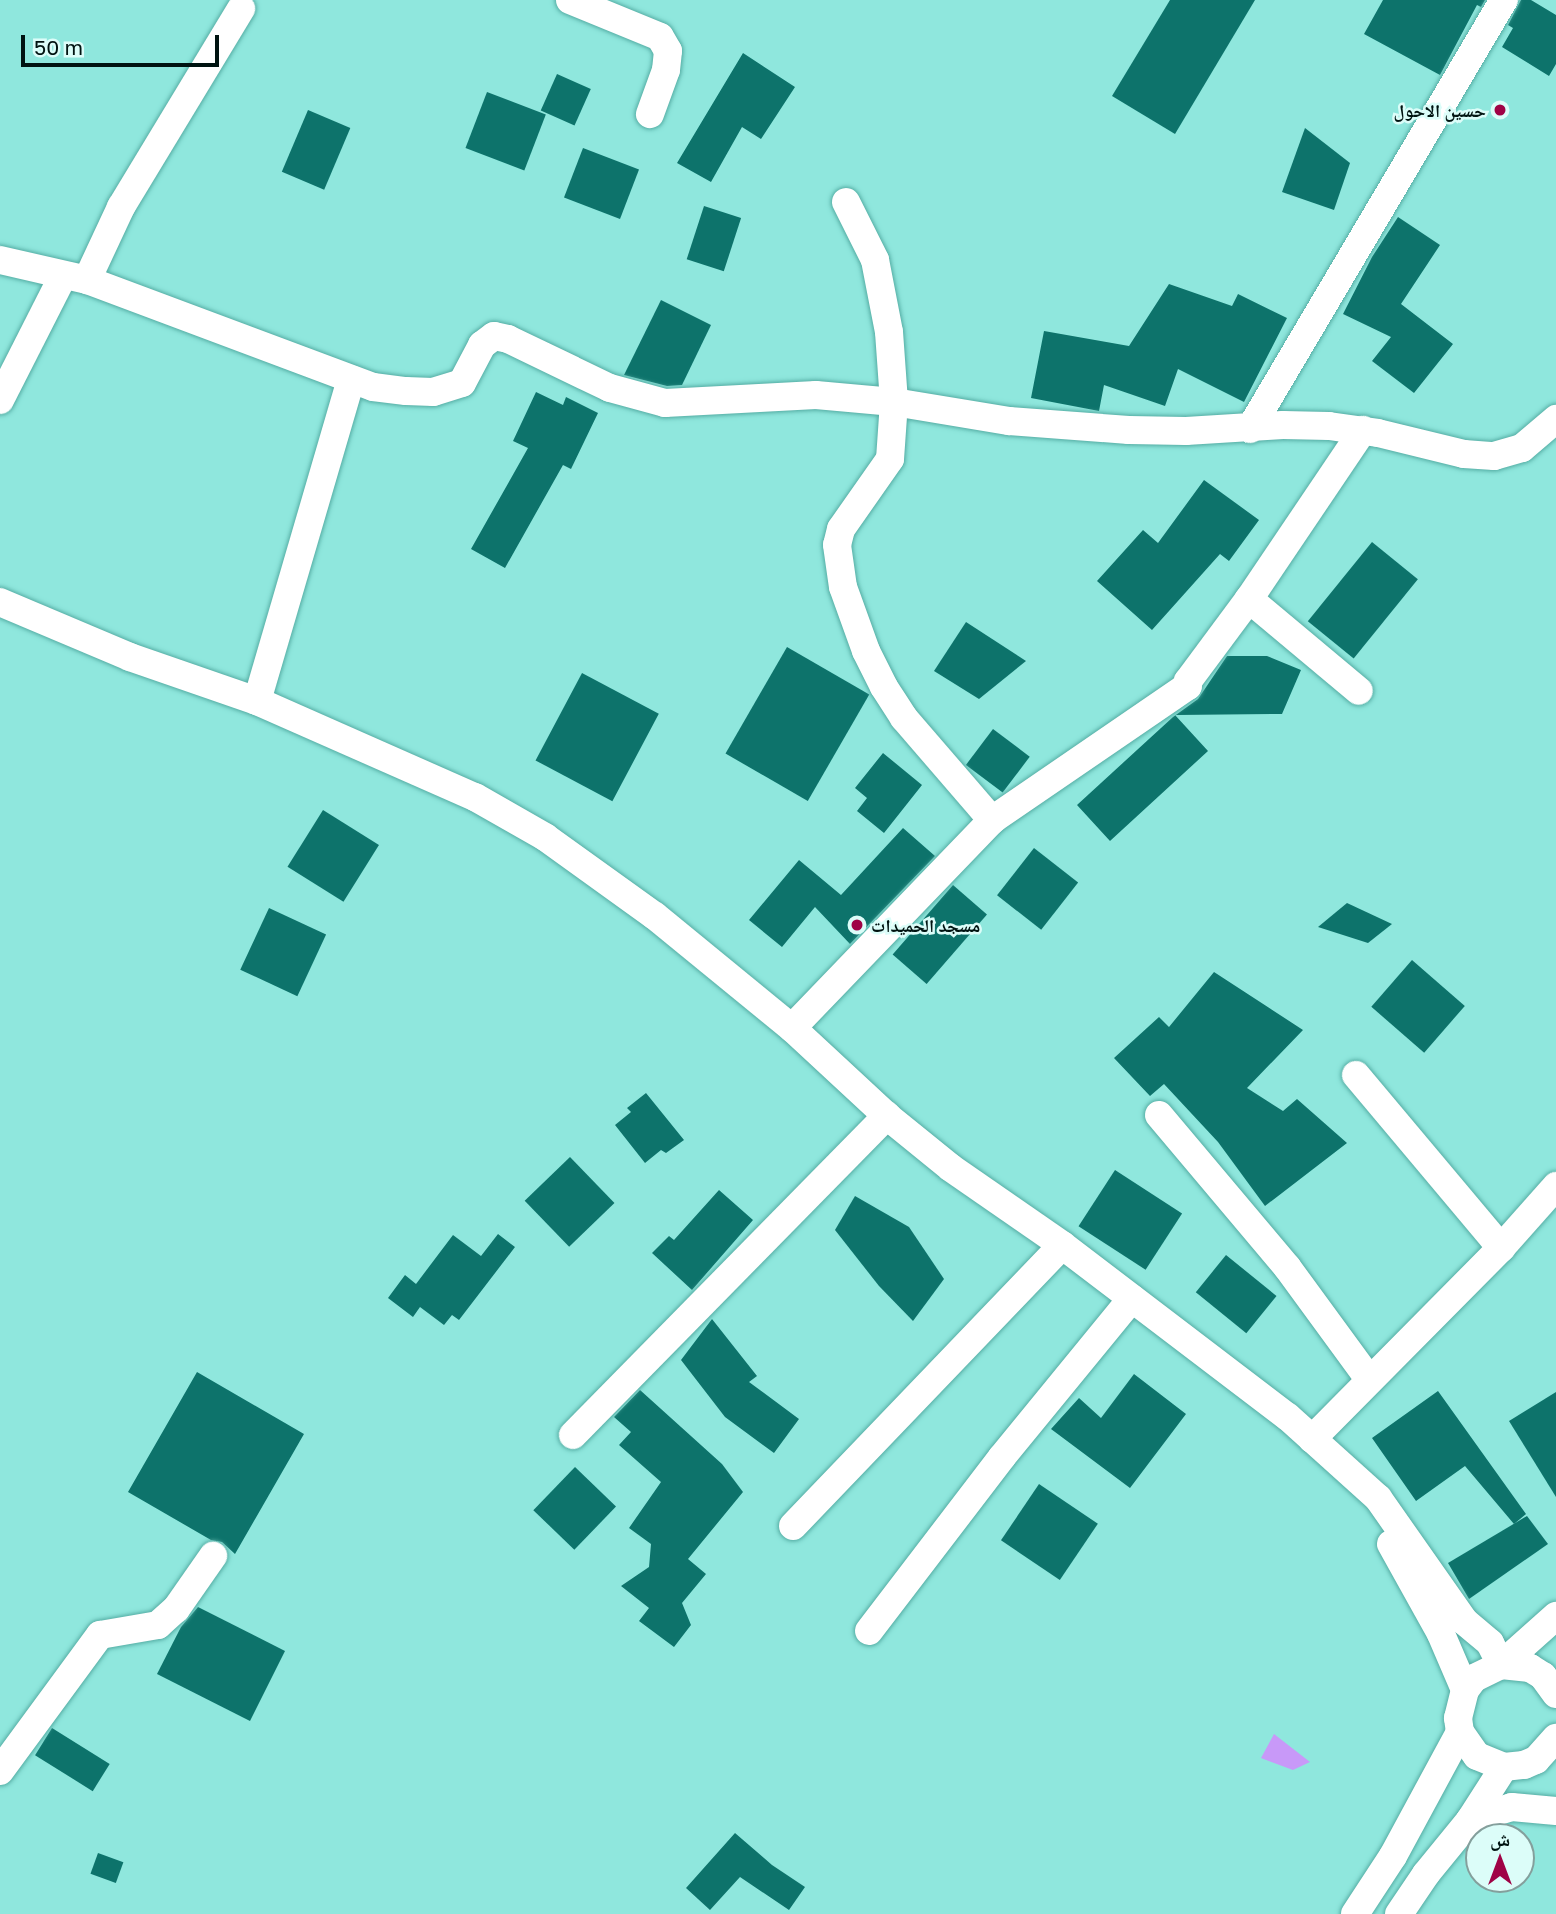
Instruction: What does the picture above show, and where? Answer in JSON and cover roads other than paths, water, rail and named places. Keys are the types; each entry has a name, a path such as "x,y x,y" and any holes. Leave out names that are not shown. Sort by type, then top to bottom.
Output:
{"street":[{"path":"570,0 660,37 668,51 666,70 650,114"},
{"path":"1250,429 1504,0"},
{"path":"0,400 241,9"},
{"path":"846,202 876,260 889,332 894,402 890,459 841,529 837,545 843,587 866,651 884,687 904,718 992,820"},
{"path":"0,260 75,278 373,387 446,391 462,383 482,345 494,336 508,339 611,388 665,403 816,395 894,402 1009,421 1129,430 1250,429 1283,425 1363,430 1464,454 1494,456 1521,448 1556,419"},
{"path":"257,701 351,379"},
{"path":"792,1028 992,820 1188,686 1188,681 1249,598 1363,430"},
{"path":"1249,598 1359,691"},
{"path":"0,602 130,657 257,701 475,797 545,837 644,908 792,1028 887,1116 951,1168 1062,1245 1245,1381 1312,1439 1378,1499 1464,1621 1482,1635 1501,1665"},
{"path":"1356,1075 1501,1248"},
{"path":"1159,1115 1287,1267 1369,1379"},
{"path":"573,1434 887,1116"},
{"path":"1312,1439 1501,1248 1556,1186"},
{"path":"793,1527 1062,1245"},
{"path":"869,1631 1002,1457 1132,1298"},
{"path":"1353,1477 1441,1634 1465,1690"},
{"path":"0,1771 100,1635 158,1625 176,1609 214,1556"},
{"path":"1482,1635 1517,1634 1553,1620"},
{"path":"1553,1620 1501,1665 1474,1678 1465,1690 1458,1718 1460,1732 1477,1756 1507,1767 1556,1810"},
{"path":"1501,1665 1530,1668 1543,1676 1556,1694"},
{"path":"1354,1914 1393,1856 1460,1732"},
{"path":"1399,1914 1507,1767 1536,1760 1547,1752 1556,1738"},
{"path":"1470,1820 1512,1807 1556,1810"}],"place":[{"name":"حسين الاحول","path":"1500,110"},
{"name":"مسجد الحميدات","path":"857,925"}]}
